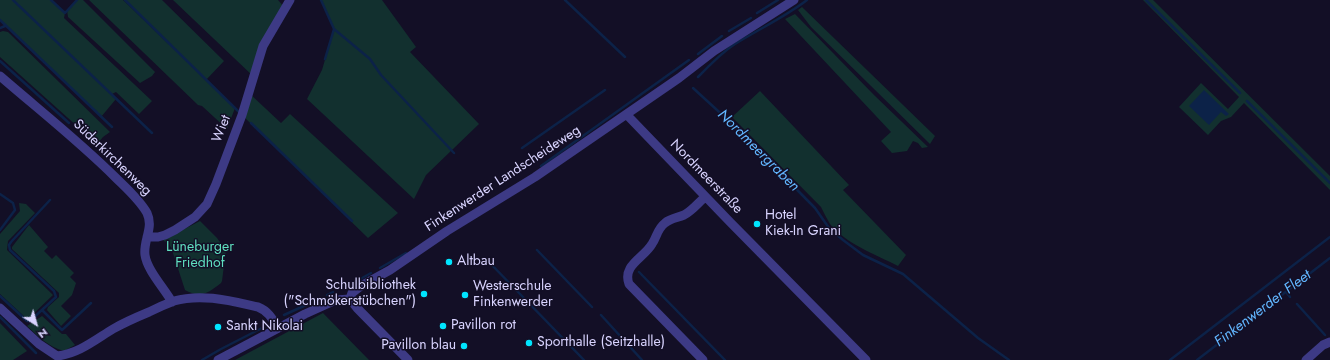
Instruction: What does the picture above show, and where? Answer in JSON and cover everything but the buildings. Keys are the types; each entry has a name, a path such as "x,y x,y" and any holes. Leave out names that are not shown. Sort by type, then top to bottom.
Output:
{"street":[{"name":"Wiet","path":"147,237 158,237 175,230 195,217 207,204 242,115 263,46 290,0"},
{"name":"Finkenwerder Landscheideweg","path":"350,299 352,294 358,288 390,270 447,231 535,177 627,115 714,51 794,0"},
{"name":"Süderkirchenweg","path":"0,76 94,158 136,198 144,208 149,220 149,231 144,248 145,258 172,302"},
{"name":"Nordmeerstraße","path":"627,115 705,197 866,360"},
{"path":"703,360 629,284 627,274 629,269 652,245 657,232 663,224 672,218 685,215 705,197"},
{"path":"0,308 39,344 57,356 74,352 125,322 172,302 192,298 217,298 264,309 271,316 278,328"},
{"path":"218,360 278,328 332,302 340,299 350,299 408,360"},
{"path":"1306,360 1323,345 1330,342"}],"green space":[{"path":"0,0 51,0 65,13 64,18 152,101 139,114 116,92 112,94 116,99 101,117 0,20"},
{"path":"77,0 83,0 155,72 152,76 140,83 68,17 67,10"},
{"path":"89,0 123,0 177,52 125,0 162,0 224,61 206,80 235,108 227,129 202,106 198,105"},
{"path":"173,0 278,0 285,8 254,77"},
{"path":"321,0 382,0 416,47 410,52 479,124 426,175 414,199 307,99 322,70 334,29"},
{"path":"1143,0 1153,0 1330,176 1330,190 1244,103 1231,117 1221,121 1208,135 1179,107 1201,83 1228,109 1239,97"},
{"path":"802,7 935,136 930,144 811,27 798,10"},
{"path":"795,14 874,95 928,147 922,148 918,143 913,141 907,151 892,153 881,141 891,132 785,19"},
{"path":"0,32 8,32 110,132 97,144 0,57"},
{"path":"760,91 849,185 843,190 906,255 898,266 852,243 837,231 830,224 821,207 732,117"},
{"path":"249,93 281,123 290,114 398,213 368,238 242,115"},
{"path":"19,203 26,204 35,213 8,241 7,250 53,295 29,318 26,318 0,294 0,234 20,211"},
{"name":"Lüneburger Friedhof","path":"200,221 217,238 226,250 221,283 204,294 196,294 185,290 171,247 163,240"},
{"path":"29,225 48,247 44,251 52,259 56,255 74,273 70,277 76,283 72,295 61,306 71,316 61,326 47,310 48,307 59,297 59,293 12,249"},
{"path":"323,313 369,360 235,360"},
{"path":"42,316 62,334 66,334 75,345 64,351 44,341 27,326"},
{"path":"0,323 27,351 13,360 0,360"}],"water":[{"path":"1204,90 1229,114 1226,116 1221,112 1209,125 1189,106"}],"waterway":[{"path":"13,0 152,133"},
{"path":"51,0 65,13 77,0"},
{"path":"125,0 239,112"},
{"path":"321,0 334,29 325,59"},
{"path":"565,0 625,57"},
{"path":"757,13 778,0"},
{"path":"698,77 716,59 744,38 790,12 807,0"},
{"path":"1146,0 1240,93"},
{"path":"729,31 751,18"},
{"path":"0,20 112,127"},
{"path":"0,28 5,26"},
{"path":"334,29 370,59 381,75 454,153"},
{"path":"698,54 722,36"},
{"path":"541,166 689,60"},
{"path":"0,61 69,123"},
{"name":"Nordmeergraben","path":"693,88 729,121 815,208 829,228 863,255 903,274 978,338 1009,360"},
{"path":"522,148 605,90"},
{"path":"1247,101 1330,183"},
{"path":"251,123 352,221"},
{"path":"0,194 13,203 15,210 0,230"},
{"path":"0,296 27,321 30,321 56,297 54,291 10,250 9,245 50,200"},
{"path":"1170,360 1330,237"},
{"path":"537,250 592,307"},
{"path":"380,268 406,253"},
{"name":"Finkenwerder Fleet","path":"1197,360 1330,258"},
{"path":"489,262 584,360"},
{"path":"639,272 725,360"},
{"path":"355,282 371,273"},
{"path":"327,295 333,292"},
{"name":"Finkenwerder Fleet","path":"1286,292 1290,297"},
{"path":"284,315 317,300"},
{"path":"42,310 62,330 91,303"},
{"path":"1297,304 1325,335"},
{"path":"601,315 642,360"},
{"path":"0,317 36,353"},
{"path":"202,360 264,327"}],"place":[{"name":"Hotel Kiek-In Grani","path":"757,224"},
{"name":"Altbau","path":"449,262"},
{"name":"Schulbibliothek (\"Schmökerstübchen\")","path":"424,294"},
{"name":"Westerschule Finkenwerder","path":"465,295"},
{"name":"Pavillon rot","path":"443,326"},
{"name":"Sankt Nikolai","path":"218,327"},
{"name":"Sporthalle (Seitzhalle)","path":"529,343"},
{"name":"Pavillon blau","path":"464,346"}]}
